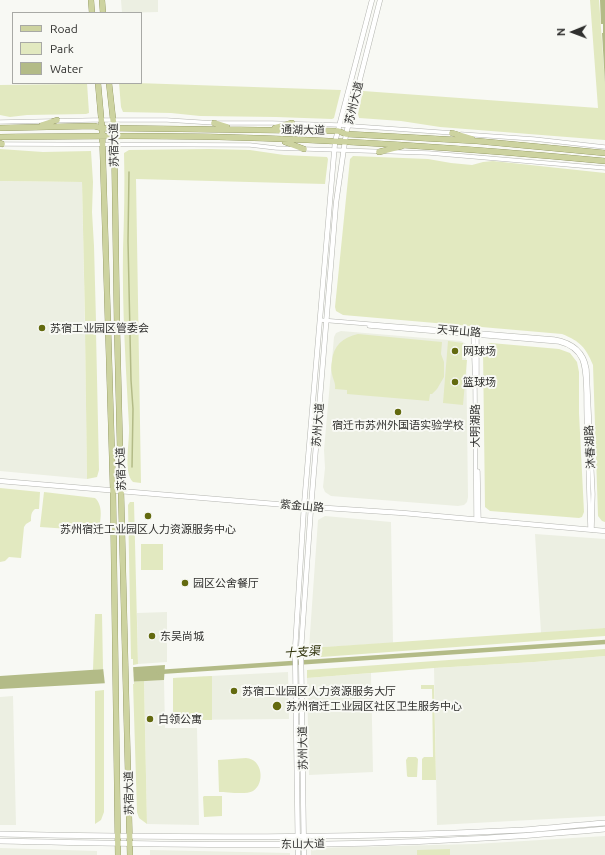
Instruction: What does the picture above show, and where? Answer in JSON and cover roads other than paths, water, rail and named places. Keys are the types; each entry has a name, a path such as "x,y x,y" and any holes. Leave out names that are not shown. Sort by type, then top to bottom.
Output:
{"main road":[{"path":"91,0 92,12"},
{"path":"102,0 103,12"},
{"name":"苏宿大道","path":"98,84 102,128 113,490 118,855"},
{"name":"苏宿大道","path":"109,84 114,128 117,327 130,855"},
{"path":"36,127 57,120"},
{"path":"214,123 233,129"},
{"path":"268,130 292,123"},
{"name":"通湖大道","path":"0,128 94,126 102,128 338,131 346,134 484,142 605,153"},
{"path":"452,133 484,142"},
{"name":"通湖大道","path":"0,137 114,136 279,139 485,150 605,161"},
{"path":"279,139 304,149"},
{"path":"379,152 408,145"},
{"name":"东山大道","path":"0,834 117,837 378,835 524,830 605,823"},
{"name":"东山大道","path":"0,841 118,844 304,844 468,840 605,829"}],"street":[{"name":"苏州大道","path":"298,855 296,650 304,506 335,142 372,0"},
{"name":"苏州大道","path":"304,855 301,649 336,203 344,142 380,0"},
{"path":"0,122 57,120 167,120 214,123 348,125 534,139 605,147"},
{"path":"1,144 250,145 276,148 443,154 605,168"},
{"name":"天平山路","path":"320,321 475,334 564,344 578,352 585,364"},
{"name":"大明湖路","path":"475,334 477,520"},
{"name":"沐春湖路","path":"585,364 591,530"},
{"name":"紫金山路","path":"0,481 605,531"}],"water":[{"path":"600,0 605,0 605,84 602,33 603,24 601,24"},
{"path":"165,665 164,680 0,689 0,676"}],"waterway":[{"path":"129,172 128,241 133,409 132,467"},
{"name":"十支渠","path":"159,672 605,642"}],"place":[{"name":"苏宿工业园区管委会","path":"42,328"},
{"name":"网球场","path":"455,351"},
{"name":"篮球场","path":"455,382"},
{"name":"宿迁市苏州外国语实验学校","path":"398,412"},
{"name":"苏州宿迁工业园区人力资源服务中心","path":"148,516"},
{"name":"园区公舍餐厅","path":"185,583"},
{"name":"东吴尚城","path":"152,636"},
{"name":"苏宿工业园区人力资源服务大厅","path":"234,691"},
{"name":"苏州宿迁工业园区社区卫生服务中心","path":"277,706"},
{"name":"白领公寓","path":"150,719"}]}
